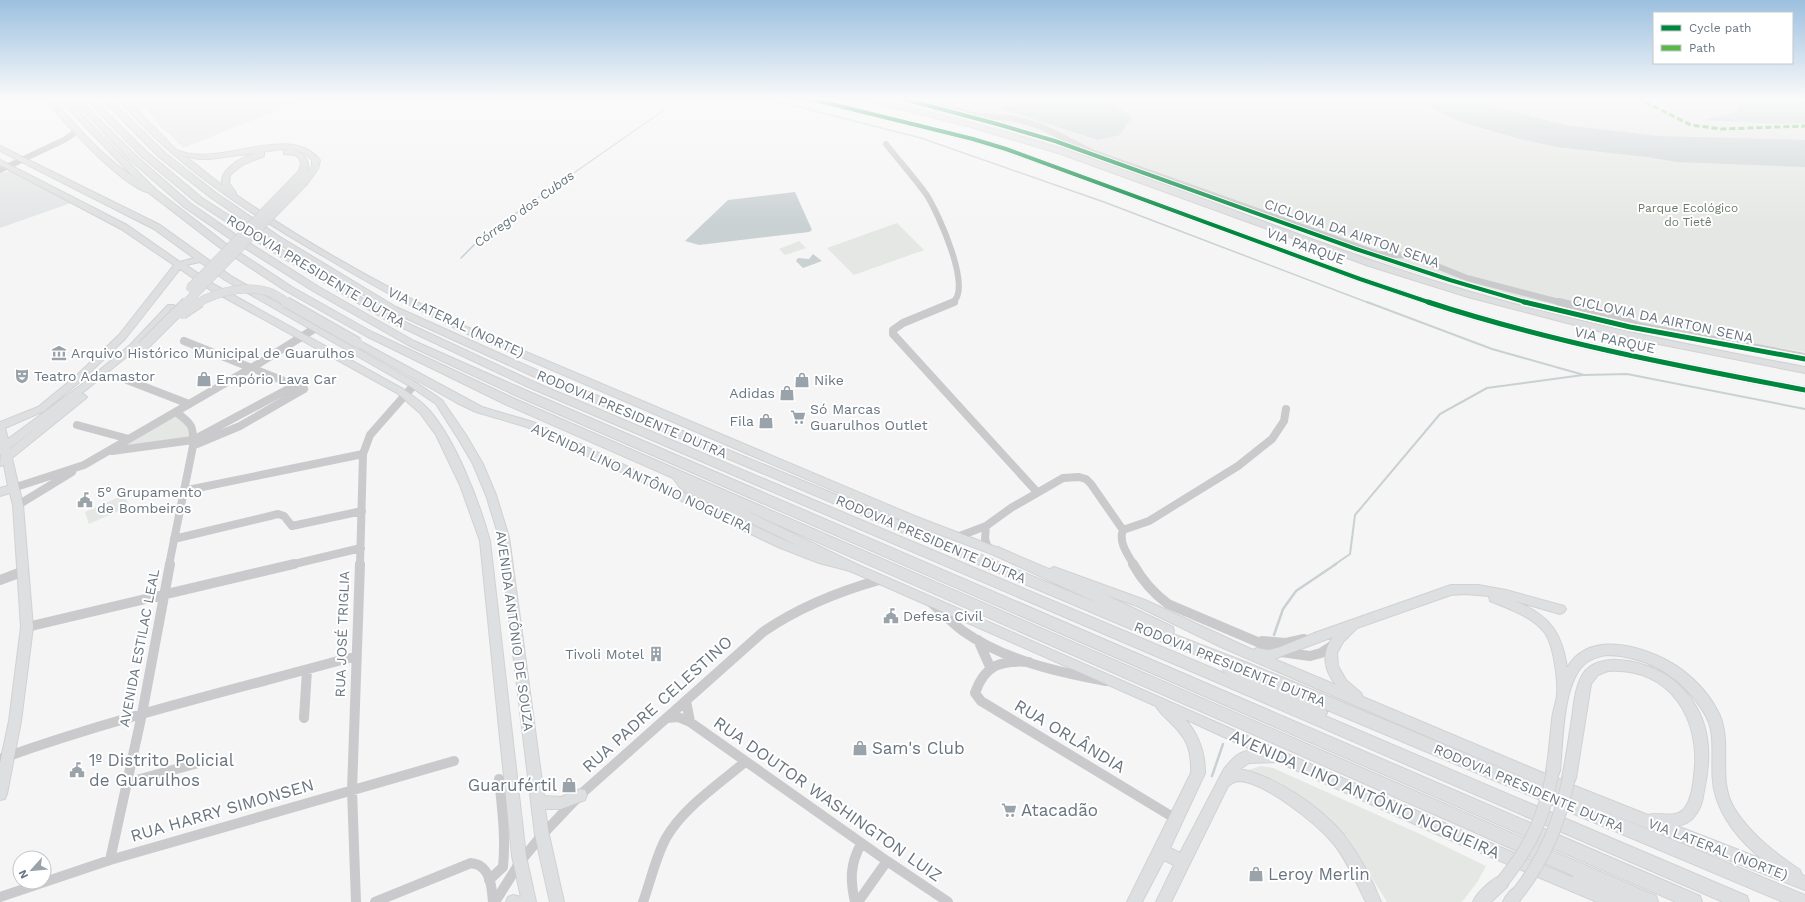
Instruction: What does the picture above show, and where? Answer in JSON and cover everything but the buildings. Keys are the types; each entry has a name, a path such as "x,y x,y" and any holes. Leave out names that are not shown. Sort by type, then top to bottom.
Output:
{"highway":[{"path":"102,140 152,191 222,245 289,289 369,334 436,368 1650,902"},
{"name":"RODOVIA PRESIDENTE DUTRA","path":"115,140 132,157 187,205 232,236 316,289 412,343 528,396 1694,902"},
{"name":"RODOVIA PRESIDENTE DUTRA","path":"130,140 144,154 200,200 273,248 389,318 537,387 1240,686 1499,799 1741,902"},
{"name":"RODOVIA PRESIDENTE DUTRA","path":"146,140 162,156 213,195 277,240 393,309 538,375 1155,633 1243,667 1802,902"},
{"path":"1024,140 1081,158 1332,250 1504,305 1607,331 1700,351 1805,370"},
{"path":"676,474 685,486 852,567"},
{"path":"993,550 1068,583 1243,667"},
{"path":"1155,633 1499,799"},
{"path":"1573,884 1590,884 1632,902"}],"main road":[{"path":"85,140 101,157 142,188 152,191"},
{"name":"VIA LATERAL (NORTE)","path":"164,140 238,201 288,233 410,303 464,329 886,508 993,550 1141,603 1225,643 1372,707 1610,807 1805,882"},
{"path":"3,454 142,347 305,181 315,167 316,160 311,152 294,147 271,148 204,157 191,156 172,148"},
{"name":"AVENIDA ANTÔNIO DE SOUZA","path":"0,148 157,227 228,278 314,329 414,385 439,402 464,438 478,464 491,495 504,537 542,835 557,902"},
{"path":"92,385 133,347 303,172 306,163 304,159 293,153 273,152 244,160 232,168 226,175 225,180 226,185 238,201"},
{"name":"AVENIDA ANTÔNIO DE SOUZA","path":"0,162 138,235 216,289 406,396 430,418 439,431 465,481 486,541 520,862 529,902"},
{"path":"106,218 123,209"},
{"path":"0,794 4,757 15,721 27,628 18,504 3,454 0,427 41,409 78,378 122,337 175,268 192,259 202,260"},
{"name":"AVENIDA LINO ANTÔNIO NOGUEIRA","path":"142,347 196,303 222,292 246,288 270,292 472,407 530,424 782,544 820,559 852,567 931,603 1118,683 1446,832 1613,902"},
{"path":"0,492 13,488"},
{"path":"1225,643 1260,654 1269,655 1281,652 1359,622 1451,590 1474,591 1516,597 1560,609 1548,612 1542,621"},
{"path":"1474,591 1527,611 1542,621 1552,633 1558,648 1561,664 1562,699 1553,771 1544,811 1534,837 1516,866 1502,882 1480,902"},
{"path":"1359,622 1343,634 1336,643 1331,652 1332,666 1338,679 1351,693 1372,707"},
{"path":"1562,699 1571,671 1576,664 1589,654 1597,651 1619,650 1629,652 1648,658 1675,672 1700,694 1712,712 1717,724 1721,790 1729,810 1744,832 1757,846 1805,882"},
{"path":"1514,898 1530,878 1554,836 1560,819 1569,778 1585,680 1594,669 1611,665 1628,666 1644,670 1664,681 1685,700 1699,730 1701,778 1695,801 1690,812 1676,821 1652,820 1637,817 1610,807"},
{"path":"1134,902 1161,851 1198,773 1198,749 1189,732 1156,701"},
{"path":"1163,902 1223,782 1240,759 1256,755 1282,757"},
{"path":"1223,782 1230,777 1239,775 1258,780 1324,823 1349,854 1374,902"},
{"path":"538,802 561,803 580,795"},
{"path":"1161,851 1183,862"}],"street":[{"path":"0,170 64,140"},
{"name":"VIA PARQUE","path":"974,140 1006,149 1360,279 1465,314 1560,340 1658,362 1805,390"},
{"path":"1068,140 1092,152 1378,254 1394,256 1405,254 1467,278 1604,313 1650,329 1805,357"},
{"path":"886,144 926,194 940,218 960,280 959,296 955,301 902,323 893,330 893,334 1037,492"},
{"path":"18,504 253,367 314,329"},
{"path":"108,452 193,443 232,430 304,389 294,386 253,367 184,341"},
{"path":"127,380 190,404"},
{"name":"RUA JOSÉ TRIGLIA","path":"356,902 352,790 363,454 370,435 406,396 414,385"},
{"path":"193,443 294,386"},
{"path":"1123,530 1149,521 1238,466 1272,438 1284,421 1286,409"},
{"path":"176,412 192,424 194,431 193,443"},
{"path":"77,425 129,439"},
{"name":"AVENIDA ESTILAC LEAL","path":"110,860 142,714 182,491 193,443"},
{"path":"182,491 363,454"},
{"path":"13,488 84,465"},
{"path":"957,536 986,526 1037,492 1063,478 1071,476 1086,479 1123,530 1123,544 1139,575 1157,596 1182,611 1281,652 1300,656 1316,656 1336,643"},
{"path":"174,539 278,514 284,516 292,526 362,511"},
{"path":"986,526 985,539 993,550"},
{"path":"27,628 361,548"},
{"path":"0,580 24,571"},
{"name":"RUA PADRE CELESTINO","path":"494,902 520,862 542,835 580,795 774,624 801,608 826,597 880,580"},
{"name":"AVENIDA LINO ANTÔNIO NOGUEIRA","path":"931,603 962,630 977,640 1052,670 1118,683"},
{"path":"1242,636 1263,641 1286,643 1321,636"},
{"path":"977,640 991,669 996,664 1008,661 1029,662"},
{"path":"4,757 142,714 356,656"},
{"name":"RUA ORLÂNDIA","path":"991,669 976,690 977,697 981,701 1176,819"},
{"path":"304,718 307,670"},
{"name":"RUA DOUTOR WASHINGTON LUIZ","path":"686,701 690,722"},
{"name":"RUA DOUTOR WASHINGTON LUIZ","path":"667,718 678,718 690,722 861,844 948,902"},
{"name":"RUA HARRY SIMONSEN","path":"0,897 110,860 454,762"},
{"path":"643,902 665,840 673,828 682,816 745,762"},
{"path":"126,783 198,763"},
{"path":"489,880 503,867 504,857 503,817 499,779"},
{"path":"856,902 852,888 851,866 861,844"},
{"path":"856,902 887,861"},
{"path":"375,902 471,863 481,866 489,880 494,902"}],"shaded area":[{"path":"175,140 203,140 183,148"},
{"path":"1526,140 1805,140 1805,167 1677,162 1647,157 1557,147"},
{"path":"12,171 71,203 0,228 0,173"},
{"path":"795,192 812,230 809,232 699,245 685,241 728,200"},
{"path":"813,254 822,261 803,268 796,261 798,258 809,259"}],"green space":[{"name":"Parque Ecológico do Tietê","path":"1030,140 1805,140 1805,352 1533,308 1397,267 1125,169"},
{"path":"897,223 924,250 854,275 827,248"},
{"path":"799,241 806,248 785,255 779,249"},
{"path":"176,415 190,428 189,441 116,449"},
{"path":"124,495 130,506 89,524 85,512"},
{"path":"1261,766 1273,768 1420,834 1486,866 1478,881 1462,902 1387,902 1346,836 1324,817 1245,771"}],"waterway":[{"name":"Córrego dos Cubas","path":"461,258 482,237 621,140"},
{"path":"927,140 1104,202 1369,303"},
{"path":"1367,302 1492,349 1584,375 1627,374 1805,409"},
{"path":"1334,565 1350,554 1355,515 1440,414 1487,388 1583,375"},
{"path":"1274,635 1283,609 1296,591 1336,564"},
{"path":"1212,776 1223,744"}],"cycle path":[{"path":"977,140 1006,149 1360,279 1465,314 1553,338 1665,363 1805,390"},
{"name":"CICLOVIA DA AIRTON SENA","path":"1052,140 1356,249 1424,272 1501,295 1605,322 1705,342 1805,359"}],"place":[{"name":"Arquivo Histórico Municipal de Guarulhos","path":"59,353"},
{"name":"Teatro Adamastor","path":"22,376"},
{"name":"Empório Lava Car","path":"204,379"},
{"name":"Nike","path":"802,380"},
{"name":"Adidas","path":"787,393"},
{"name":"Só Marcas Guarulhos Outlet","path":"798,417"},
{"name":"Fila","path":"766,421"},
{"name":"5° Grupamento de Bombeiros","path":"85,500"},
{"name":"Defesa Civil","path":"891,616"},
{"name":"Tivoli Motel","path":"656,654"},
{"name":"Sam's Club","path":"860,748"},
{"name":"1º Distrito Policial de Guarulhos","path":"77,770"},
{"name":"Guarufértil","path":"569,785"},
{"name":"Atacadão","path":"1009,810"},
{"name":"Leroy Merlin","path":"1256,874"}]}
